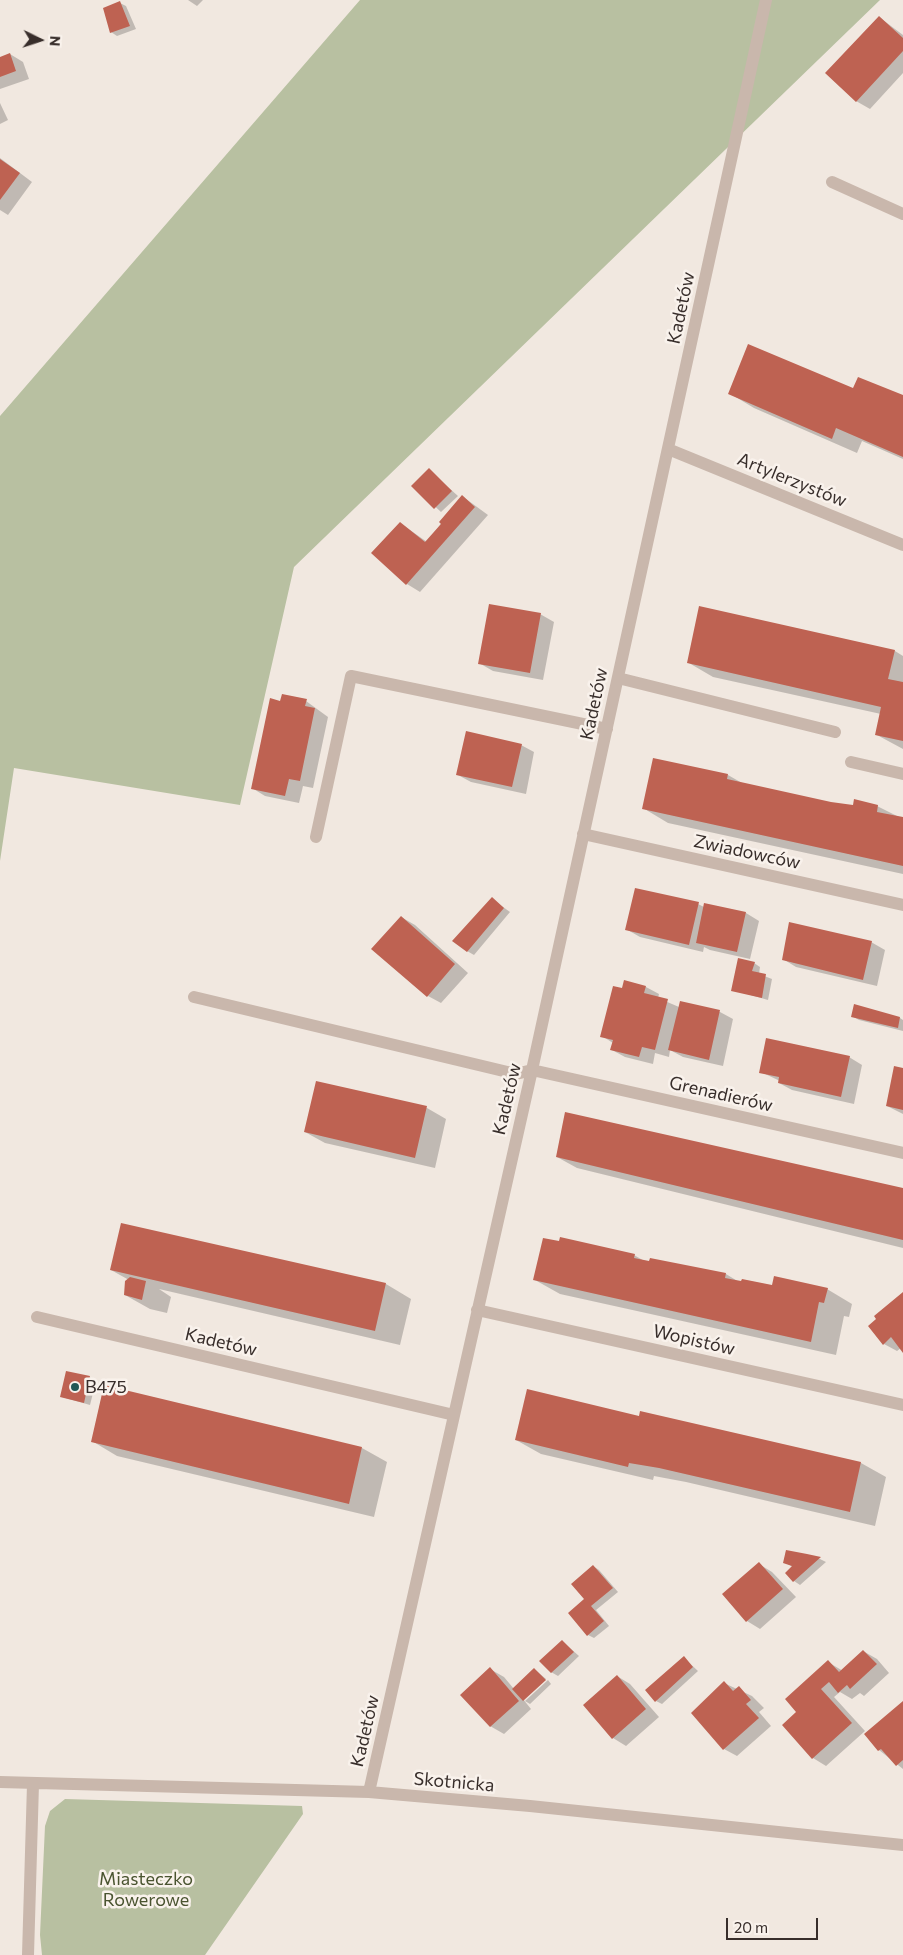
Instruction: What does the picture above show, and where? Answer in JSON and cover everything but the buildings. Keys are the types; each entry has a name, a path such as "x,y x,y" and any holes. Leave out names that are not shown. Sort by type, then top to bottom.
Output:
{"street":[{"name":"Kadetów","path":"369,1792 532,1070 766,0"},
{"path":"832,182 903,214"},
{"name":"Artylerzystów","path":"668,448 903,545"},
{"path":"316,837 351,676 607,729"},
{"path":"618,678 836,732"},
{"path":"850,762 903,774"},
{"name":"Zwiadowców","path":"583,834 903,905"},
{"name":"Grenadierów","path":"194,997 516,1074 532,1070 903,1153"},
{"name":"Wopistów","path":"477,1310 903,1404"},
{"name":"Kadetów","path":"37,1317 454,1415"},
{"name":"Skotnicka","path":"0,1782 369,1792 553,1808 903,1845"},
{"path":"28,1955 33,1784"}],"green space":[{"path":"360,0 880,0 294,567 240,805 14,768 0,861 0,416"},
{"name":"Miasteczko Rowerowe","path":"65,1799 302,1806 303,1814 205,1955 42,1955 40,1935 45,1826 50,1811"}],"place":[{"name":"B475","path":"75,1387"}]}
